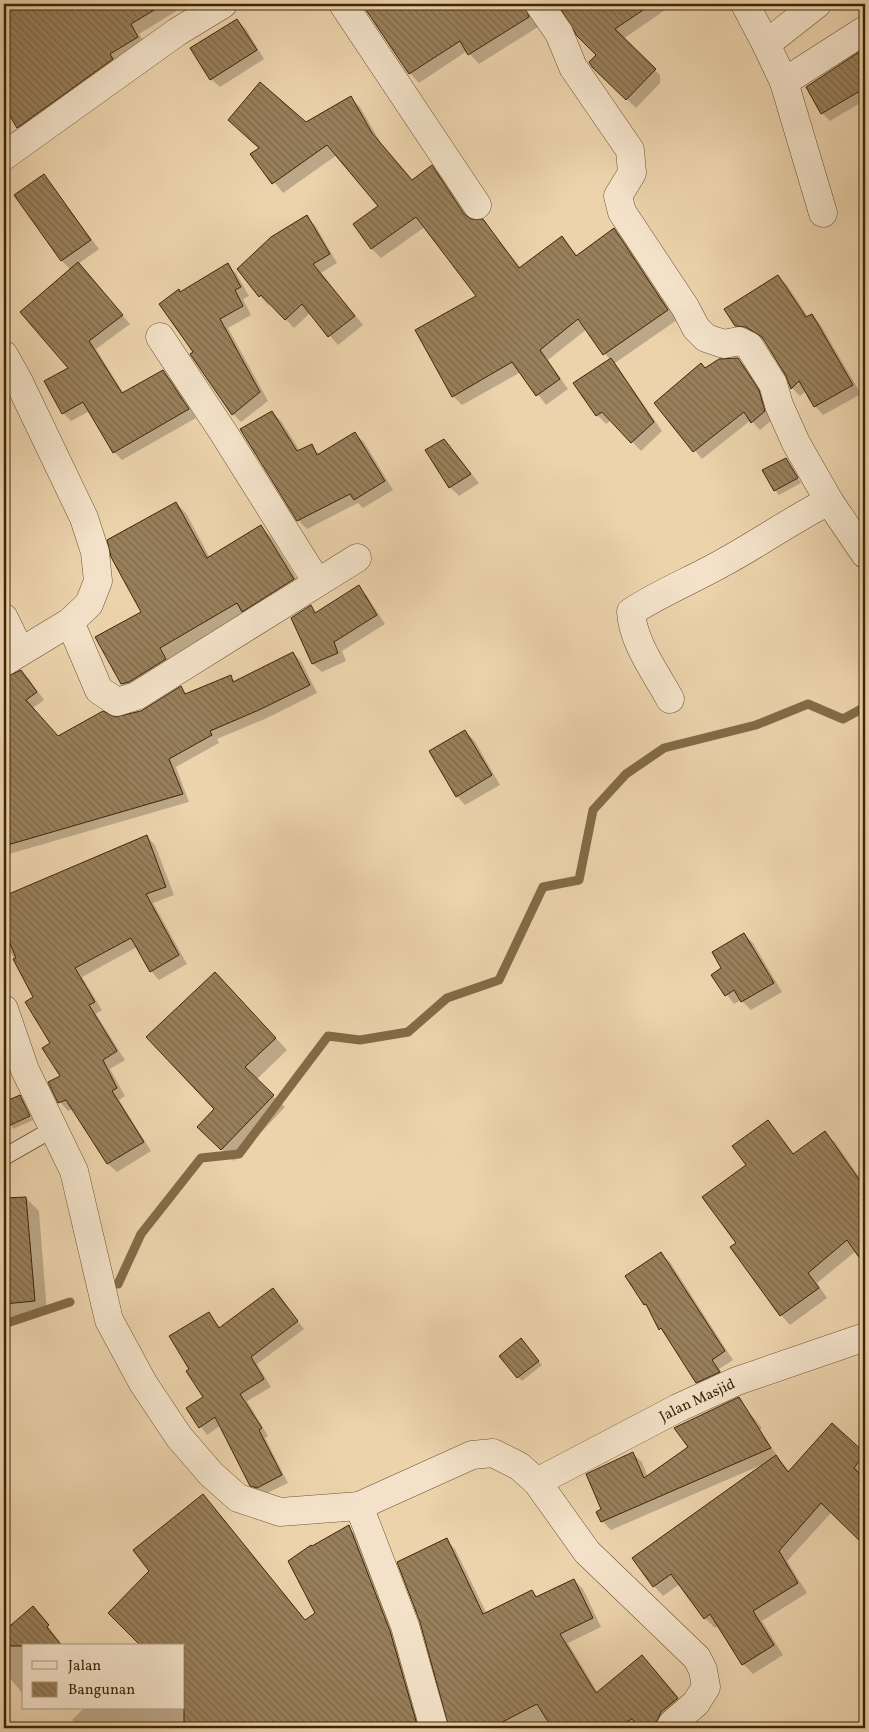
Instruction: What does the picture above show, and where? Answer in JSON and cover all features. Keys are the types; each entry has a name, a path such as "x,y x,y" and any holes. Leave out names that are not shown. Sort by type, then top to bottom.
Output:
{"street":[{"path":"7,147 177,32 223,4"},
{"path":"343,4 477,205"},
{"path":"539,4 559,33 573,67 630,150 632,173 618,196 622,212 696,328 706,338 724,344 739,340 749,346 773,384 779,405 796,443 829,501 865,554"},
{"path":"744,4 784,82 823,213"},
{"path":"766,44 816,4"},
{"path":"784,82 865,30"},
{"path":"160,337 223,432 317,582"},
{"path":"4,356 11,383 84,518 95,552 98,581 89,604 70,622 12,656 4,618"},
{"path":"670,699 637,638 631,612 660,594 729,560 789,522 829,501"},
{"path":"70,622 99,690 117,702 136,696 356,558"},
{"path":"4,1009 25,1070 74,1171 109,1320 143,1383 179,1437 211,1474 238,1498 280,1512 359,1506 472,1455 493,1453 519,1466 537,1482 587,1552 697,1658 703,1670 706,1687 696,1703 670,1728"},
{"name":"Jalan Masjid","path":"537,1482 678,1408 737,1381 865,1337"},
{"path":"359,1506 404,1626 434,1728"}],"lane":[{"path":"4,1157 53,1129"}],"building":[{"path":"4,4 164,4 131,24 138,37 110,54 113,59 17,128 4,106"},
{"path":"362,4 524,4 529,17 468,55 460,41 409,74"},
{"path":"558,4 652,4 615,29 656,69 626,100 592,67 589,62 596,55 577,36"},
{"path":"237,19 257,50 210,80 190,48"},
{"path":"865,48 865,88 821,114 806,87"},
{"path":"260,82 306,122 351,96 372,133 412,180 432,165 464,214 471,219 483,219 519,268 562,236 576,256 614,228 668,310 603,355 578,319 540,350 560,379 536,396 512,362 452,397 415,330 476,296 416,217 371,249 353,224 378,206 327,145 272,184 250,154 259,148 228,120"},
{"path":"44,174 91,240 61,261 14,195"},
{"path":"307,215 330,254 313,264 355,316 328,337 302,304 285,320 261,295 259,297 237,269 271,237"},
{"path":"78,262 123,315 89,341 122,393 163,370 189,409 113,453 83,402 62,414 44,381 68,368 20,312"},
{"path":"228,263 241,287 235,290 243,306 220,319 260,392 232,415 190,354 193,352 159,304 179,289 180,292"},
{"path":"778,275 806,317 812,314 853,385 814,407 799,381 791,389 786,376 762,337 746,327 735,326 724,309"},
{"path":"611,358 654,422 631,443 602,412 596,416 573,383"},
{"path":"738,358 759,390 765,411 751,423 744,412 693,452 654,403 701,363 705,368 719,359"},
{"path":"272,411 297,451 312,444 317,455 355,432 385,481 354,500 350,494 297,521 240,429"},
{"path":"444,439 471,474 449,488 425,450"},
{"path":"786,458 798,478 774,491 762,470"},
{"path":"176,502 207,558 261,525 294,579 242,612 237,603 160,648 166,659 129,682 121,684 95,637 141,612 111,557 107,540"},
{"path":"359,585 377,615 334,642 338,653 312,664 291,618 311,605 315,613"},
{"path":"293,652 310,685 210,731 212,735 169,759 183,794 4,846 4,678 21,670 37,692 26,700 58,736 103,711 115,717 141,711 181,686 185,694 231,675 233,682"},
{"path":"465,730 492,775 456,797 429,751"},
{"path":"147,835 166,887 146,894 179,955 150,972 131,938 75,968 95,1002 89,1005 117,1051 103,1060 117,1088 112,1091 144,1142 107,1164 66,1100 58,1103 48,1082 60,1076 42,1048 50,1043 25,1002 33,997 13,959 16,958 4,929 4,896"},
{"path":"744,933 774,983 741,1002 734,990 725,996 711,975 721,968 712,952"},
{"path":"215,972 276,1038 245,1067 274,1095 221,1150 197,1127 214,1109 146,1037"},
{"path":"20,1095 30,1116 4,1128 4,1102"},
{"path":"768,1120 793,1154 825,1131 865,1188 865,1266 847,1240 808,1273 819,1288 780,1316 730,1247 736,1243 702,1197 746,1165 732,1146"},
{"path":"26,1197 35,1301 4,1304 4,1198"},
{"path":"661,1252 725,1351 712,1360 720,1372 696,1383 661,1328 659,1330 646,1304 644,1305 625,1276"},
{"path":"273,1288 298,1321 251,1357 264,1379 240,1394 262,1428 259,1430 282,1475 257,1488 250,1486 215,1417 199,1428 186,1408 203,1397 186,1371 189,1369 169,1336 209,1312 219,1328"},
{"path":"521,1338 539,1361 517,1378 499,1356"},
{"path":"739,1397 771,1448 601,1522 596,1512 601,1509 586,1474 633,1452 644,1478 688,1447 674,1428"},
{"path":"832,1423 865,1453 854,1468 865,1479 865,1546 821,1503 779,1551 798,1583 753,1611 774,1645 742,1665 710,1614 704,1619 671,1574 653,1587 632,1558 776,1455 788,1472"},
{"path":"203,1494 305,1620 315,1613 288,1561 311,1545 349,1525 390,1631 418,1728 184,1728 185,1644 139,1644 108,1613 149,1571 133,1550"},
{"path":"447,1538 483,1614 532,1590 536,1597 574,1579 593,1618 560,1634 596,1693 642,1655 678,1698 661,1712 654,1728 640,1728 632,1719 615,1728 552,1728 537,1704 491,1728 449,1728 420,1622 397,1562"},
{"path":"33,1606 49,1625 47,1627 60,1644 4,1646 4,1631"}],"waterway":[{"path":"118,1284 141,1234 201,1158 239,1154 328,1036 360,1040 408,1032 447,998 499,980 543,887 579,880 593,810 626,774 664,748 756,725 808,704 843,719 865,707"},
{"path":"4,1324 70,1302"}]}
